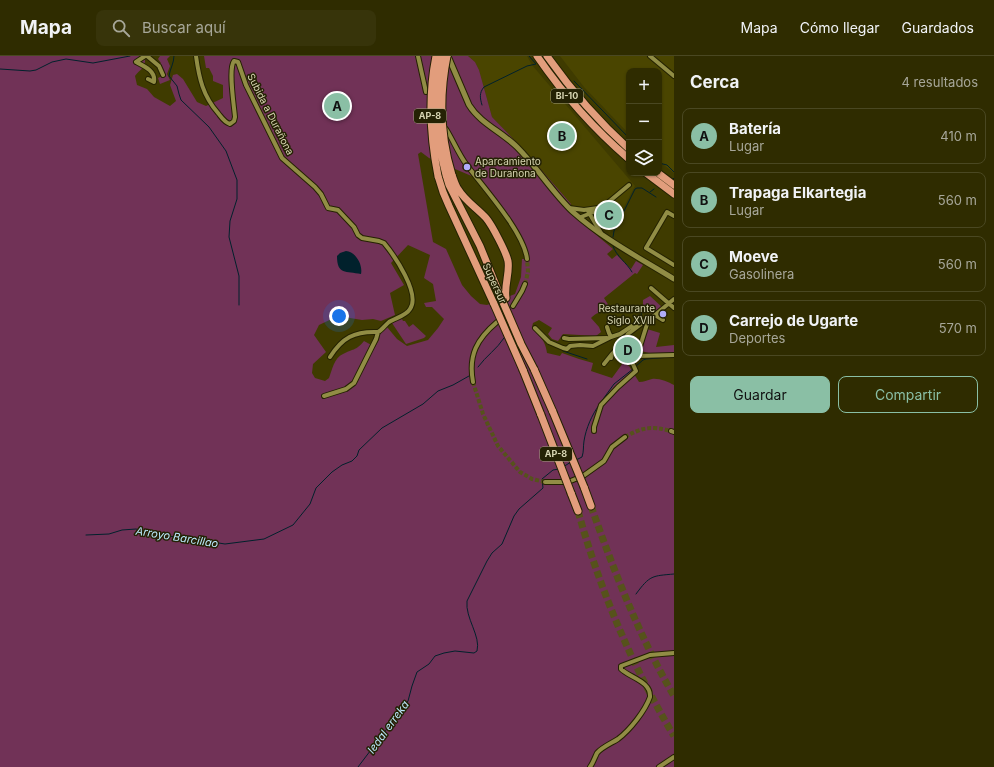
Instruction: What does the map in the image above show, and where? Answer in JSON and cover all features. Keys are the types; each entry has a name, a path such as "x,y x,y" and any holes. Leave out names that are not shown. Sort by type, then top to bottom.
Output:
{"highway":[{"name":"Supersur","path":"436,56 430,110 433,154 480,246 504,299"},
{"name":"Supersur","path":"442,56 436,109 440,153 445,175 446,199 523,370 578,511"},
{"name":"AP-8","path":"448,56 442,93 445,175 466,199 487,219 504,250 508,261 504,299 525,343 528,355 591,506"},
{"name":"BI-10","path":"538,56 574,104 603,135 626,156"},
{"name":"BI-10","path":"547,56 568,85 589,109 626,146"},
{"path":"650,176 674,194"},
{"path":"662,176 674,185"}],"street":[{"path":"148,79 154,82 153,73 148,68 136,62 146,56 159,66 162,75"},
{"name":"Subida a Durañona","path":"196,56 198,73 207,99 224,120 230,124 234,121 235,117 232,88 232,65 234,61 238,62 246,85 282,158 307,178 321,194 328,208 338,210 354,226 358,235 362,238 379,241 388,248 406,276 411,290 412,304 410,310 386,324 378,332"},
{"path":"418,56 426,92"},
{"path":"448,56 472,111 515,146 571,210 602,235 674,279"},
{"path":"650,56 674,76"},
{"path":"446,129 465,163 520,238 527,259"},
{"path":"596,226 596,218 599,210 628,185"},
{"path":"581,217 587,211 604,206"},
{"path":"571,210 599,210"},
{"path":"571,210 589,225"},
{"path":"581,217 587,211"},
{"path":"587,211 602,235"},
{"path":"674,216 667,212 646,248 674,265"},
{"path":"513,306 525,284"},
{"path":"651,288 674,308"},
{"path":"604,364 635,327 645,321 648,321 674,299"},
{"path":"655,315 663,320"},
{"path":"594,432 601,405 636,371 632,362 637,356 648,321"},
{"path":"473,382 472,366 474,350 484,334 497,322"},
{"path":"607,327 610,337"},
{"path":"535,328 549,342 563,348 580,345 593,346 610,337 620,334 629,327 635,327"},
{"path":"324,396 346,389 354,383 378,332 367,331 350,336 342,341 330,357"},
{"path":"564,338 610,337"},
{"path":"637,356 674,355"},
{"path":"545,482 568,482 584,476 604,461 612,447 625,438"},
{"path":"590,767 597,753 620,737 632,725 650,697 648,687 625,673 621,669 621,666 650,655 674,653"},
{"path":"660,767 674,757"}],"shaded area":[{"path":"0,56 145,56 143,68 135,76 137,85 147,89 154,97 170,106 176,101 170,85 173,75 177,74 183,79 197,102 206,106 223,98 223,85 213,81 213,76 209,68 206,68 204,56 468,56 475,62 479,70 492,117 524,150 571,204 568,211 613,249 607,254 612,259 617,255 631,269 636,261 643,265 637,274 635,273 604,298 609,306 608,311 603,311 591,318 599,327 601,332 596,336 563,334 558,341 552,339 548,334 552,328 539,320 533,323 532,327 543,341 547,353 560,356 562,353 593,363 591,371 612,378 623,363 629,366 639,382 655,379 663,380 674,385 674,767 0,767","holes":["421,152 429,158 481,180 527,252 528,259 522,259 521,277 515,294 487,305 480,304 462,285 446,249 433,242 418,154","408,245 430,255 424,278 433,284 436,301 424,303 426,307 432,307 444,319 438,328 428,340 407,346 397,339 387,327 380,334 379,340 375,347 364,341 356,348 337,358 329,378 325,381 315,378 312,373 313,364 326,352 314,335 319,325 338,316 362,320 373,319 381,321 395,315 390,293 404,285 391,263"]},
{"path":"160,56 170,56 167,59 170,66 167,74 170,80 160,84 158,78 164,75 160,64 161,63 158,59"},
{"path":"468,56 527,56 532,65 635,186 610,233 571,204 524,150 492,117 479,70 475,62"},
{"path":"560,56 674,56 674,173 662,163 662,68 626,68 626,131 584,87"},
{"path":"650,296 663,308 652,314 650,310 642,313 641,307 643,307 643,300"},
{"path":"401,317 409,327 413,324 426,336 406,344 392,323"},
{"path":"647,329 660,333 656,347 674,345 674,353 653,354 641,351"},
{"path":"629,342 635,348 633,356 625,360 616,358 618,354"}],"water":[{"path":"346,251 356,256 360,263 361,274 343,271 339,266 337,256"}],"waterway":[{"path":"0,69 30,71 36,70 52,62 66,59 93,63 130,56"},
{"path":"174,56 169,76 177,86 181,100 209,127 226,151 237,180 237,199 230,221 229,237 239,276 239,305"},
{"path":"482,105 480,96 484,87 527,66 536,64 529,56"},
{"path":"574,81 626,135"},
{"path":"662,164 667,165 674,172"},
{"name":"Arroyo Barcillao","path":"613,237 614,231 635,189 642,188 656,197"},
{"name":"Arroyo Barcillao","path":"650,192 654,189"},
{"name":"Arroyo Barcillao","path":"613,246 614,250 632,272"},
{"name":"Arroyo Barcillao","path":"634,324 642,318 641,312"},
{"name":"Arroyo Barcillao","path":"478,367 504,338"},
{"name":"Arroyo Barcillao","path":"563,351 587,359"},
{"path":"635,367 646,359 671,357"},
{"path":"601,402 614,384 633,369"},
{"name":"Arroyo Barcillao","path":"86,535 109,534 122,530 136,529 157,535 225,544 264,539 293,525 310,504 316,488 332,472 342,465 352,461 357,456 359,450 382,428 423,404 438,391 469,376"},
{"name":"Iedal erreka","path":"576,460 582,457 586,431 599,405"},
{"name":"Iedal erreka","path":"563,467 571,462"},
{"name":"Iedal erreka","path":"358,767 408,701 417,672 429,664 435,656 455,651 474,653 477,651 477,639 468,614 467,601 487,561 492,553 502,544 514,516 519,509 543,488 542,479 553,470 559,469"},
{"path":"636,594 648,580 656,576 674,574"}],"tunnel":[{"path":"525,284 528,272 527,259"},
{"path":"473,382 483,414 498,446 520,472 532,479 545,482"},
{"path":"625,437 647,428 658,428 671,431"},
{"path":"591,506 638,627 674,696"},
{"path":"578,511 596,570 618,627 644,682 674,736"}],"place":[{"name":"Batería","path":"337,106"},
{"name":"Trapaga Elkartegia","path":"562,136"},
{"name":"Aparcamiento de Durañona","path":"467,167"},
{"name":"Moeve","path":"609,215"},
{"name":"Restaurante Siglo XVIII","path":"663,314"},
{"name":"Carrejo de Ugarte","path":"628,350"}]}
